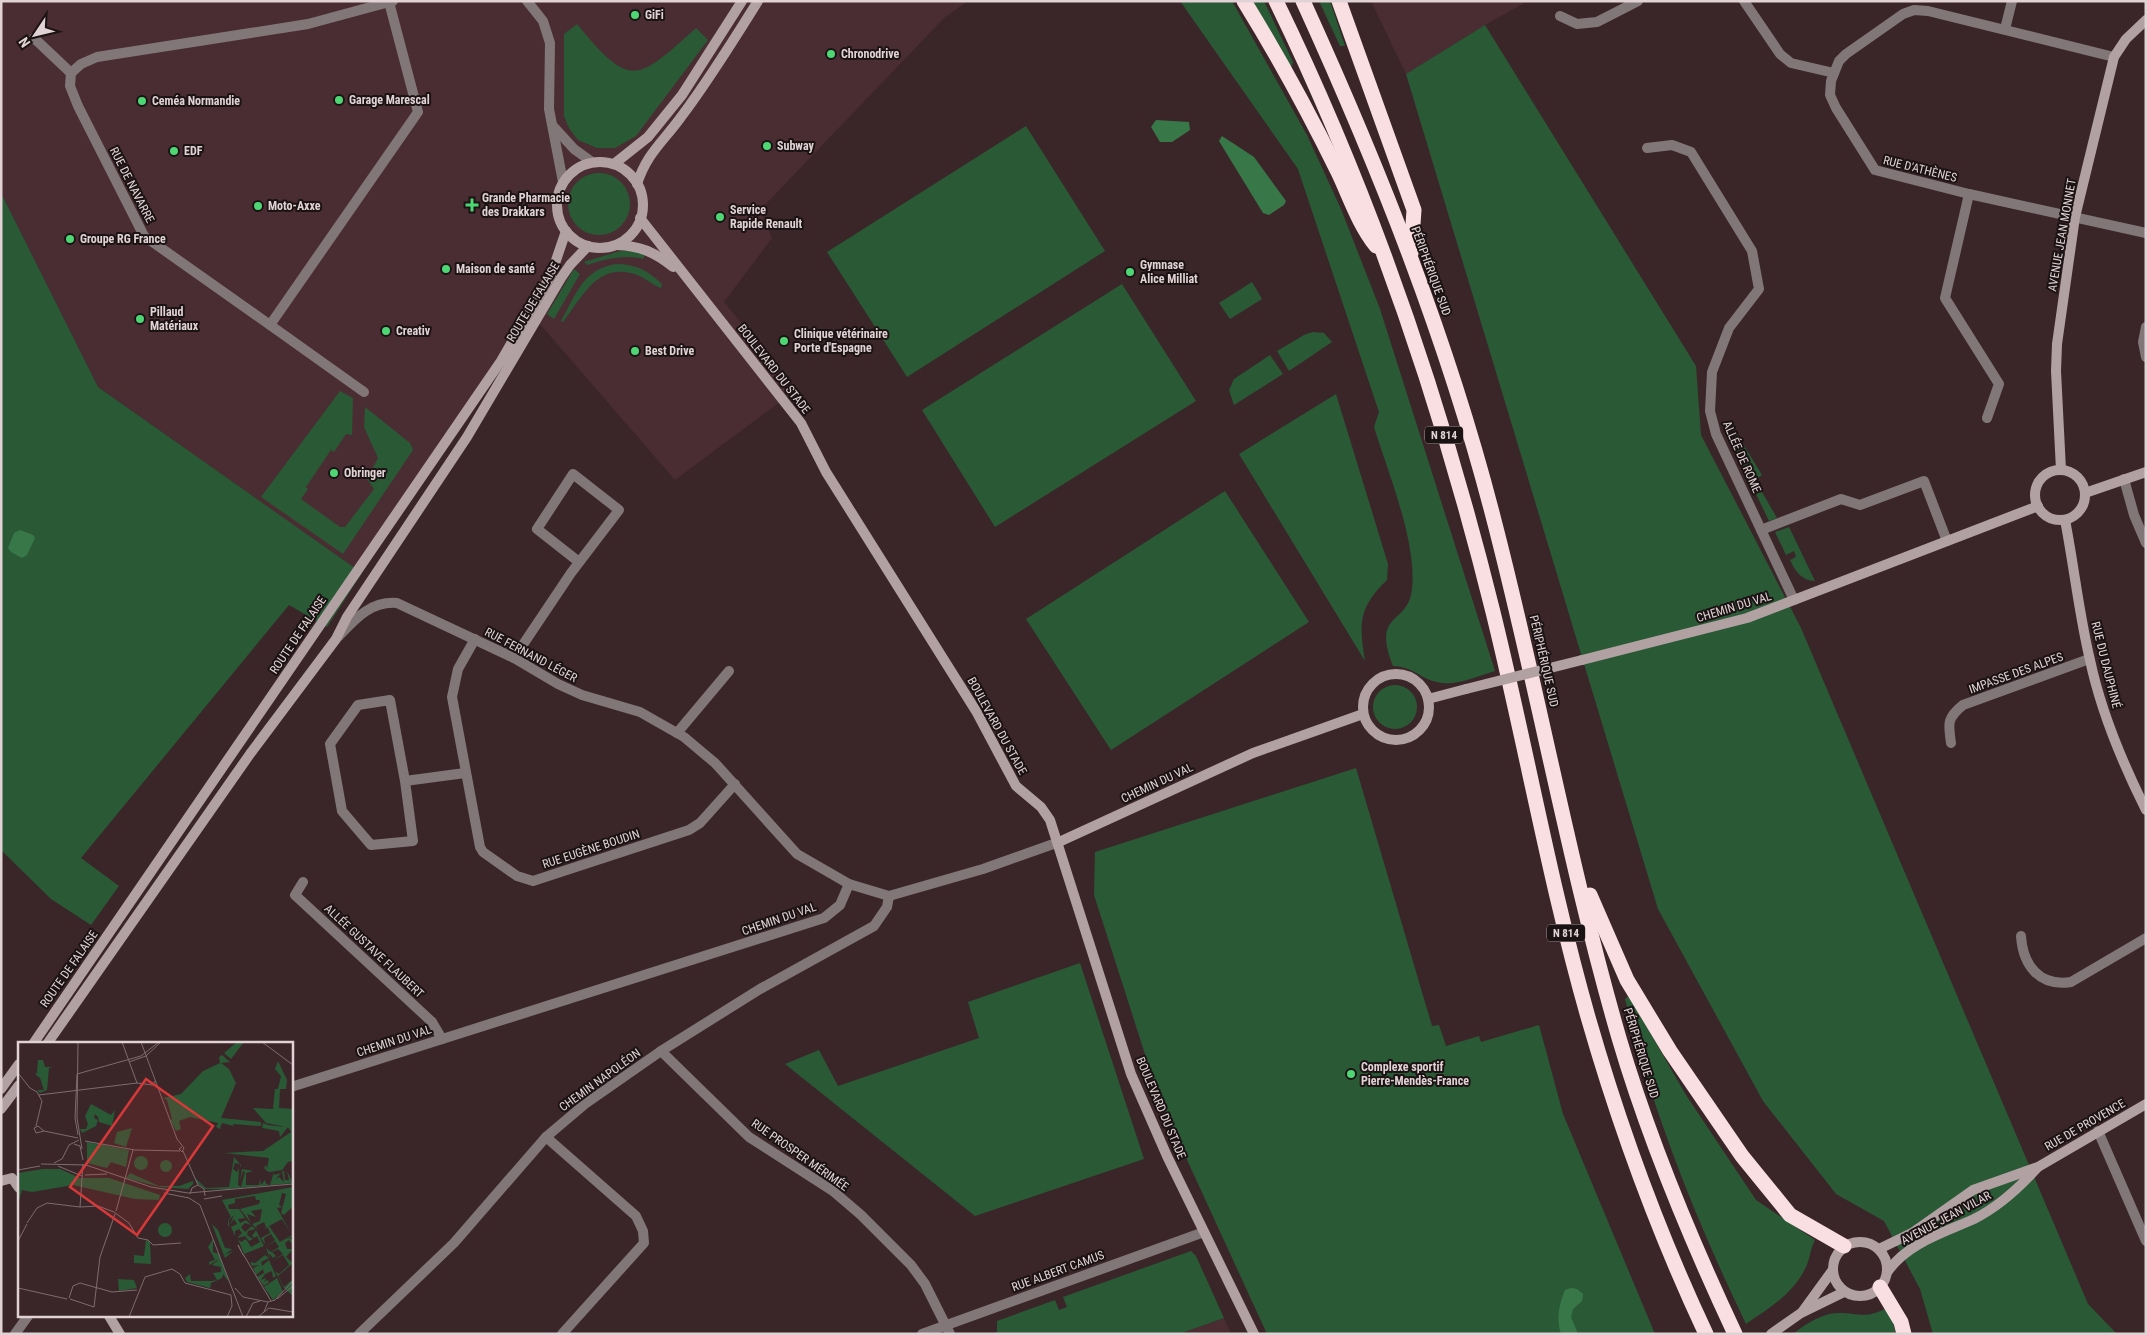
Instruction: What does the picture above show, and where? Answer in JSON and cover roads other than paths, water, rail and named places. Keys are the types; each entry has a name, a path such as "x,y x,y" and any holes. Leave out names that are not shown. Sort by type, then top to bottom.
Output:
{"highway":[{"name":"N 814","path":"1244,1 1304,105 1339,173 1362,228 1387,261"},
{"name":"N 814","path":"1276,1 1331,120 1387,261 1426,375 1493,611 1567,937 1588,1016 1618,1114 1668,1248 1706,1334"},
{"name":"PÉRIPHÉRIQUE SUD","path":"1303,1 1374,162 1410,257 1464,416 1494,520 1524,638 1572,853 1620,1040 1668,1184 1734,1334"},
{"name":"N 814","path":"1339,1 1414,210 1410,257"},
{"name":"N 814","path":"1572,853 1627,980 1699,1094 1748,1163 1790,1215 1844,1246"},
{"path":"1880,1287 1901,1322 1904,1334"}],"street":[{"path":"527,1 543,21 547,32 550,60 548,90 552,125 563,182"},
{"path":"614,164 631,153 648,137 682,95 742,1"},
{"path":"637,184 644,163 680,119 724,56 758,1"},
{"path":"1560,16 1577,24 1597,22 1638,1"},
{"path":"1744,1 1780,54 1791,63 1834,73"},
{"path":"2005,29 2012,1"},
{"path":"34,38 71,73 81,64 97,57 308,24 391,2 418,112 270,325"},
{"name":"RUE D'ATHÈNES","path":"2114,57 2005,29 1928,11 1914,10 1891,21 1846,54 1839,62 1834,73 1830,95 1875,170 1969,194 2146,232"},
{"name":"AVENUE JEAN MONNET","path":"2061,470 2056,371 2057,344 2075,217 2114,57 2126,39 2146,20"},
{"name":"RUE DE NAVARRE","path":"71,73 70,86 78,106 144,236 364,392"},
{"path":"552,125 574,149 592,162"},
{"name":"ALLÉE DE ROME","path":"1647,148 1672,145 1691,152 1752,251 1759,289 1729,328 1712,372 1710,411 1716,434 1794,600"},
{"path":"592,162 614,164 624,169 637,184 642,195 640,218 627,238 616,245 607,247 588,246 576,240 566,231 560,220 557,207 558,194 563,182 570,173 581,166 592,162"},
{"path":"1969,194 1945,298 1999,384 1987,418"},
{"name":"BOULEVARD DU STADE","path":"640,218 801,423 826,472 976,711 1016,786 1041,807 1050,820 1059,842 1131,1074 1167,1156 1254,1334"},
{"name":"ROUTE DE FALAISE","path":"34,1042 501,361 551,275 566,231"},
{"name":"BOULEVARD DU STADE","path":"616,245 637,246 657,254 687,279"},
{"name":"ROUTE DE FALAISE","path":"48,1042 250,754 336,639 347,617 467,437 561,278 570,264 588,246"},
{"path":"2146,327 2143,342 2146,357"},
{"path":"2061,470 2073,474 2080,480 2085,493 2079,511 2065,520 2048,517 2038,506 2035,499 2038,483 2051,472 2061,470"},
{"path":"2085,493 2146,472"},
{"path":"514,658 579,562 619,510 573,474 537,529 579,562"},
{"path":"2124,479 2134,515 2146,543"},
{"path":"1761,530 1842,499 1860,505 1924,481 1947,541"},
{"name":"CHEMIN DU VAL","path":"1428,699 1747,618 2038,506"},
{"name":"RUE DU DAUPHINÉ","path":"2065,520 2089,659 2107,719 2146,810"},
{"name":"RUE FERNAND LÉGER","path":"336,639 359,615 372,606 390,602 406,606 514,658 558,684 582,695 640,712 677,733 715,763 797,854 849,884"},
{"name":"RUE EUGÈNE BOUDIN","path":"475,640 458,669 452,691 465,773 480,847 483,852 516,876 533,881 689,830 700,823 735,784"},
{"name":"IMPASSE DES ALPES","path":"1951,743 1948,725 1952,714 1963,705 2089,659"},
{"path":"677,733 729,671"},
{"path":"1396,673 1409,676 1423,687 1428,699 1429,709 1426,722 1411,736 1399,740 1382,737 1368,725 1363,714 1363,699 1369,687 1382,676 1396,673"},
{"path":"390,700 405,781 413,841 371,845 342,811 330,744 358,705 390,700"},
{"name":"CHEMIN DU VAL","path":"889,896 1007,861 1059,842 1252,753 1363,714"},
{"path":"405,781 465,773"},
{"name":"ALLÉE GUSTAVE FLAUBERT","path":"303,882 295,894 432,1022 442,1039"},
{"path":"849,884 889,896"},
{"name":"CHEMIN DU VAL","path":"292,1087 824,918 840,905 849,884"},
{"name":"CHEMIN NAPOLÉON","path":"360,1334 454,1243 546,1137 585,1104 661,1051 760,989 874,926 887,908 889,896"},
{"path":"2021,936 2022,951 2030,968 2058,984 2071,982 2146,938"},
{"name":"RUE PROSPER MÉRIMÉE","path":"661,1051 749,1138 833,1190 861,1215 911,1265 925,1284 948,1330"},
{"path":"1,1089 18,1065"},
{"path":"1,1109 18,1086"},
{"name":"RUE DE PROVENCE","path":"2038,1167 2146,1104"},
{"path":"2098,1131 2146,1241"},
{"path":"546,1137 636,1216 644,1233 644,1243 562,1334"},
{"name":"AVENUE JEAN VILAR","path":"1879,1250 1912,1232 1973,1190 2038,1167"},
{"name":"AVENUE JEAN VILAR","path":"1888,1271 1896,1261 1928,1240 1974,1219 1996,1206 2038,1167"},
{"name":"RUE ALBERT CAMUS","path":"922,1334 948,1330 1204,1232"},
{"path":"1801,1313 1832,1271 1836,1253 1844,1246 1864,1242 1879,1250 1888,1271 1880,1287 1874,1293 1864,1297 1844,1292 1832,1271"},
{"path":"1774,1331 1801,1313 1844,1292"},
{"path":"15,1334 27,1318"},
{"path":"110,1318 120,1334"}],"place":[{"name":"GiFi","path":"635,15"},
{"name":"Chronodrive","path":"831,54"},
{"name":"Garage Marescal","path":"339,100"},
{"name":"Ceméa Normandie","path":"142,101"},
{"name":"Subway","path":"767,146"},
{"name":"EDF","path":"174,151"},
{"name":"Grande Pharmacie des Drakkars","path":"472,205"},
{"name":"Moto-Axxe","path":"258,206"},
{"name":"Service Rapide Renault","path":"720,217"},
{"name":"Groupe RG France","path":"70,239"},
{"name":"Maison de santé","path":"446,269"},
{"name":"Gymnase Alice Milliat","path":"1130,272"},
{"name":"Pillaud Matériaux","path":"140,319"},
{"name":"Creativ","path":"386,331"},
{"name":"Clinique vétérinaire Porte d'Espagne","path":"784,341"},
{"name":"Best Drive","path":"635,351"},
{"name":"Obringer","path":"334,473"},
{"name":"Complexe sportif Pierre-Mendès-France","path":"1351,1074"}]}
